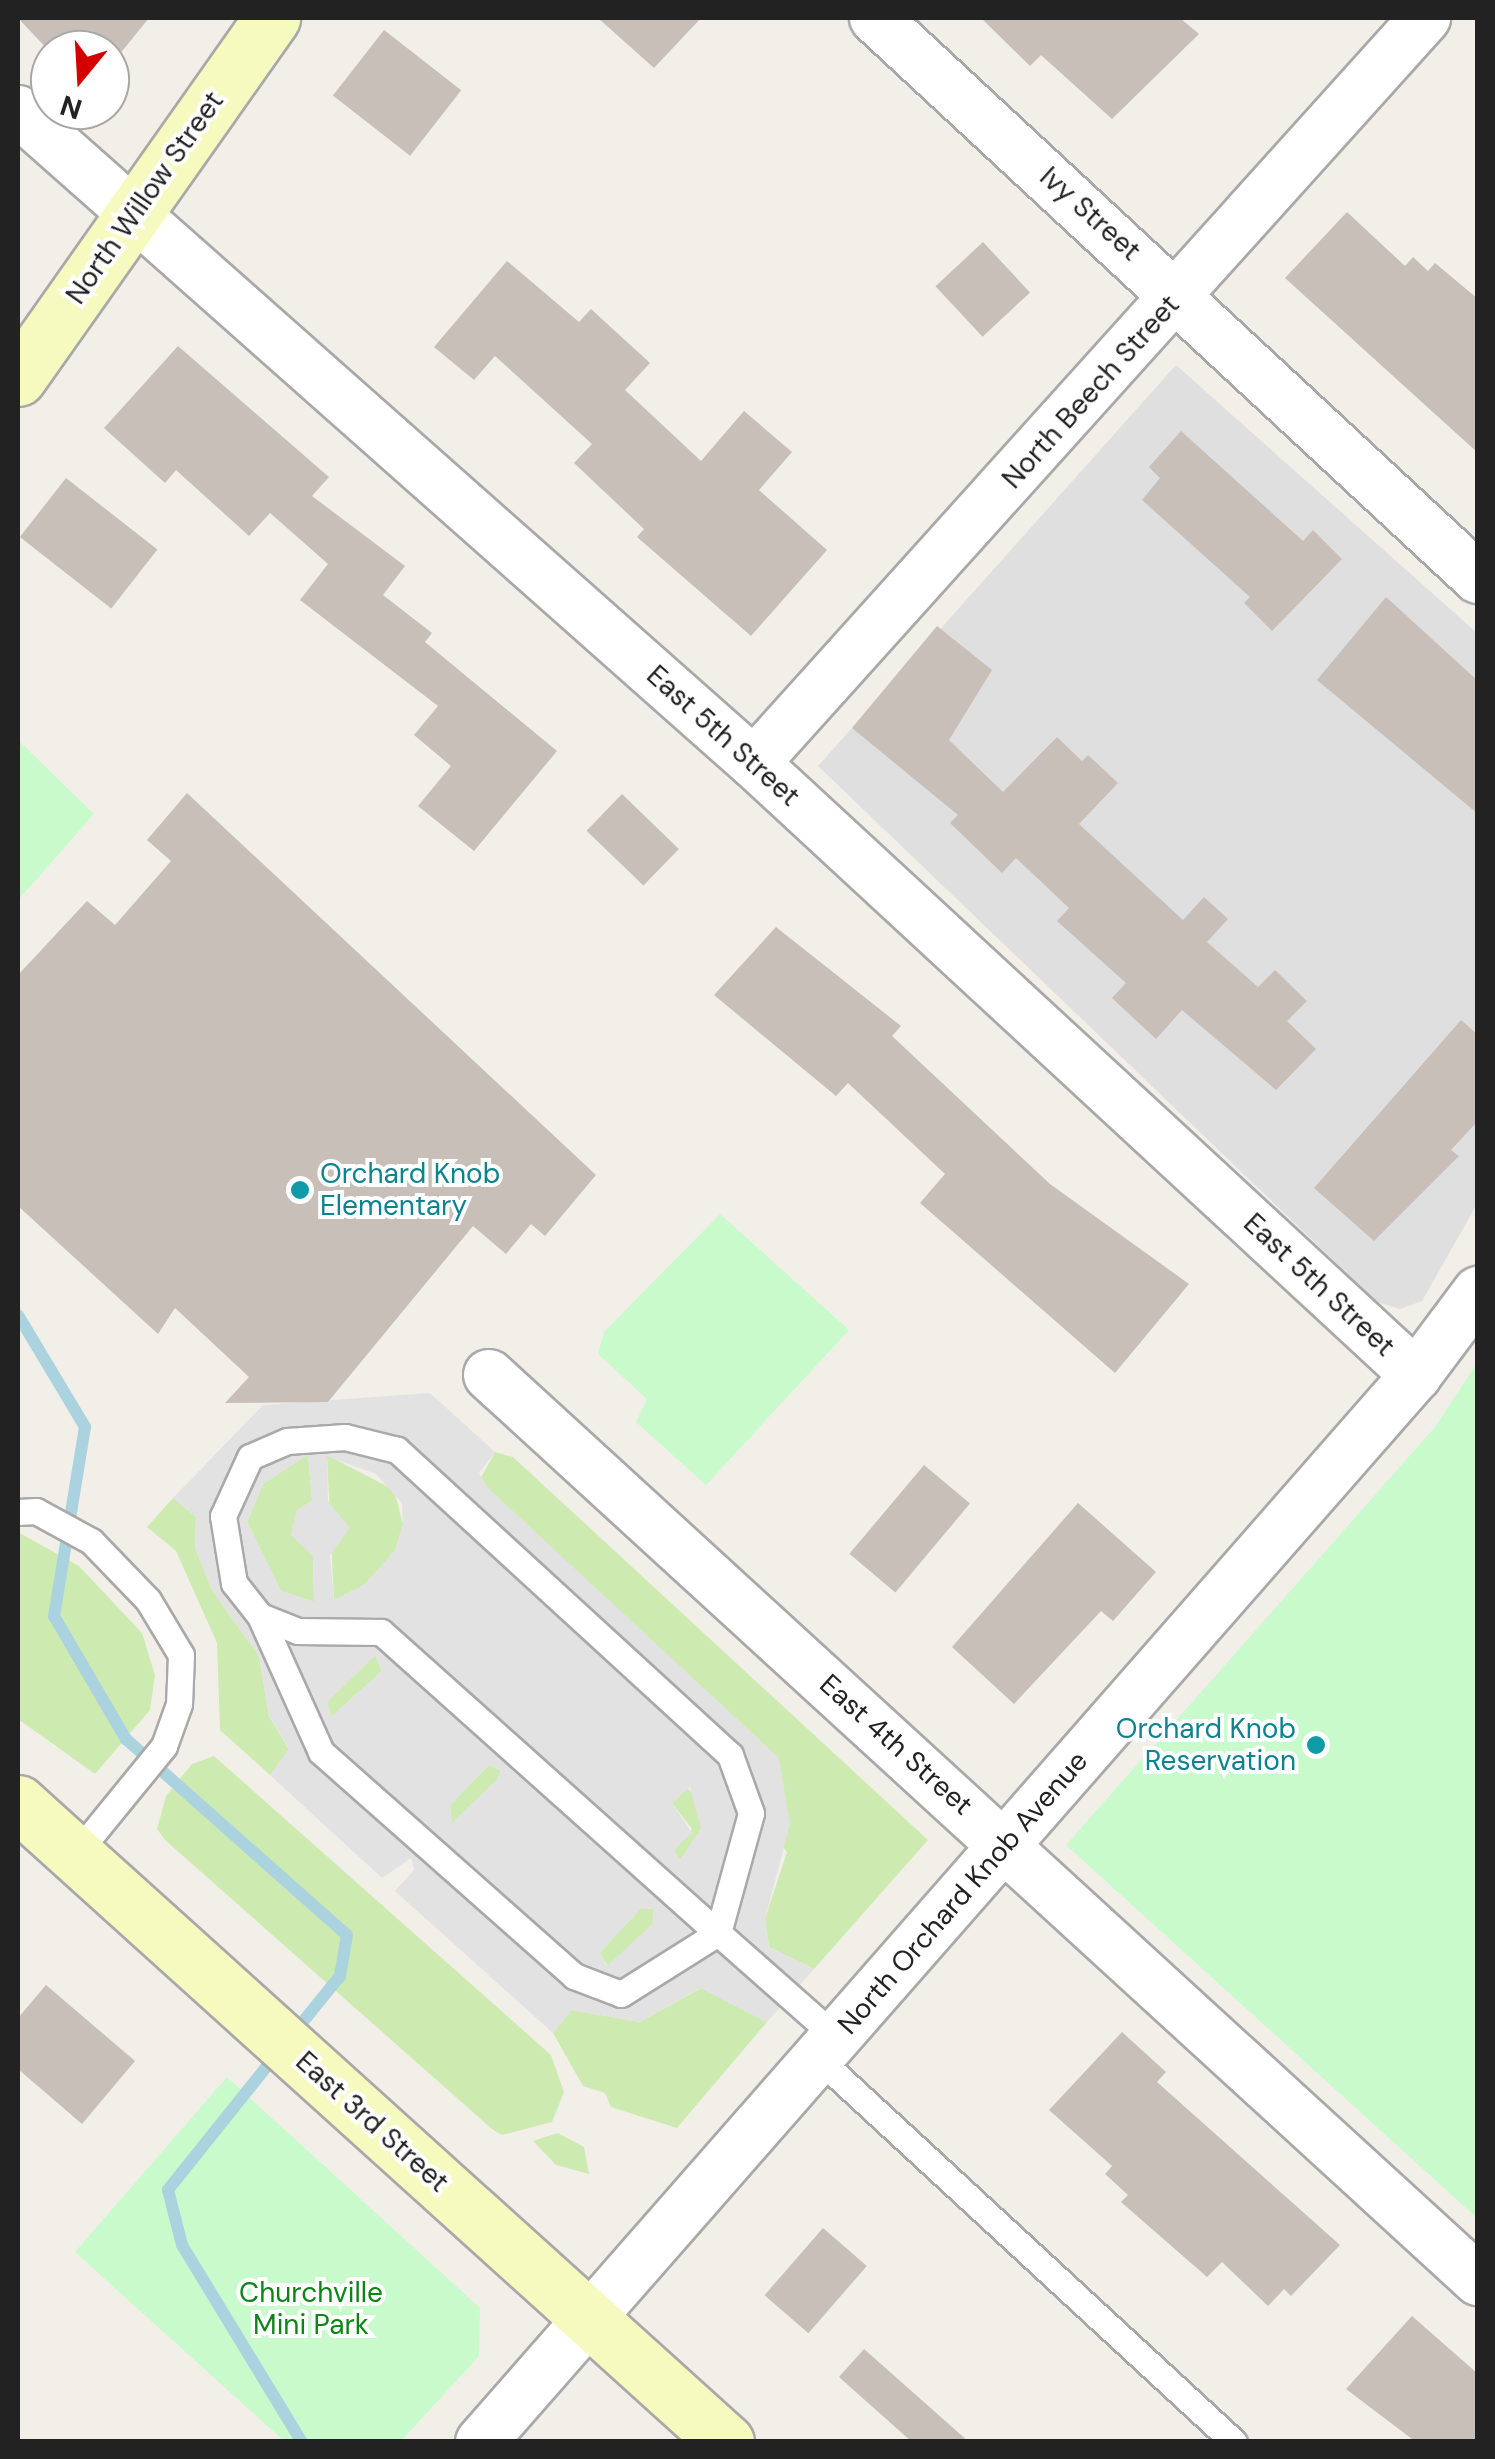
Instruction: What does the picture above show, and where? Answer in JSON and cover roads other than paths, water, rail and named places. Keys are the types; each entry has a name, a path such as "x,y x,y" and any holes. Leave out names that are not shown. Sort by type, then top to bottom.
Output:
{"main road":[{"name":"North Willow Street","path":"18,378 140,214 272,18"},
{"name":"East 3rd Street","path":"18,1803 726,2442"}],"street":[{"name":"Ivy Street","path":"875,18 1180,295 1478,578"},
{"name":"North Beech Street","path":"754,763 1180,295 1425,18"},
{"name":"East 5th Street","path":"18,110 140,214 754,763 1416,1375"},
{"name":"North Orchard Knob Avenue","path":"480,2442 1416,1375 1478,1292"},
{"name":"East 4th Street","path":"489,1375 1006,1844 1478,2280"}],"lane":[{"path":"345,1437 397,1450 730,1755 751,1813 718,1933 621,1994 574,1976 321,1752 260,1616 234,1583 224,1550 223,1516 250,1457 287,1441 345,1437"},
{"path":"18,1512 36,1511 91,1540 148,1600 182,1655 179,1704 164,1746 75,1855"},
{"path":"260,1616 298,1631 381,1632 718,1933 826,2048 1234,2442"}],"waterway":[{"path":"18,1315 85,1427 54,1616 126,1739 347,1935 340,1976 292,2035"},
{"path":"276,2055 168,2190 182,2245 302,2442"}],"place":[{"name":"Orchard Knob Elementary","path":"300,1190"},
{"name":"Orchard Knob Reservation","path":"1316,1745"}],"park label":[{"name":"Churchville Mini Park","path":"311,2309"}]}
